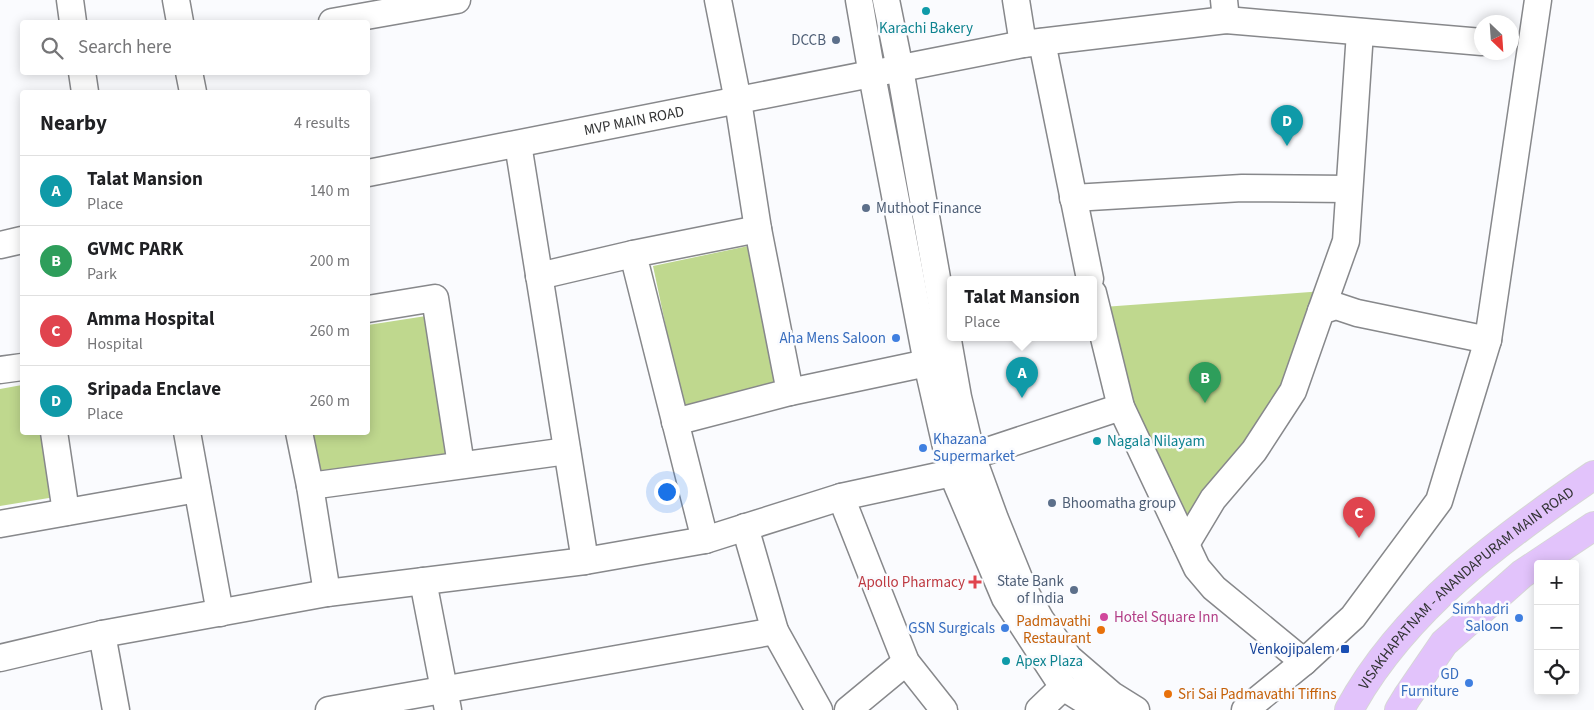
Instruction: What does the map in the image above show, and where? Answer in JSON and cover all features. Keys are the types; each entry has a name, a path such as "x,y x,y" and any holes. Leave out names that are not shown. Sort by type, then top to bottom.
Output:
{"main road":[{"name":"VISAKHAPATNAM - ANANDAPURAM MAIN ROAD","path":"1349,710 1389,648 1443,591 1503,542 1594,475"},
{"name":"VISAKHAPATNAM - ANANDAPURAM MAIN ROAD","path":"1400,710 1406,697 1444,643 1522,574 1594,526"}],"street":[{"path":"70,0 73,20"},
{"path":"176,0 180,20"},
{"path":"342,20 420,4 457,0"},
{"path":"718,0 738,101 758,229 790,392"},
{"path":"859,0 927,363 952,473 1005,598 1063,687 1100,710"},
{"path":"886,0 947,335"},
{"path":"1016,0 1033,43 1073,198 1089,276"},
{"path":"1245,710 1304,662 1353,617 1439,501 1488,340 1521,46 1538,0"},
{"name":"MVP MAIN ROAD","path":"370,173 1033,43 1225,10 1360,32 1474,41"},
{"path":"1186,544 1213,499 1254,451 1293,391 1346,241 1360,32"},
{"path":"82,75 85,90"},
{"path":"190,75 193,90"},
{"path":"518,144 584,561"},
{"path":"1073,198 1242,188 1349,189"},
{"path":"539,276 633,254 758,229"},
{"path":"0,245 20,240"},
{"path":"633,254 705,540"},
{"path":"370,309 434,298 462,465"},
{"path":"1321,311 1336,306 1358,313 1488,340"},
{"path":"1097,309 1121,407 1197,568 1214,588 1304,662"},
{"path":"948,341 958,397 972,456 995,520 1023,588 1041,620 1069,658 1112,695 1136,710"},
{"path":"675,422 790,392 927,363"},
{"path":"0,370 20,367"},
{"path":"972,456 1121,407"},
{"path":"54,435 66,512"},
{"path":"188,435 220,613"},
{"path":"300,435 310,486 327,593"},
{"path":"310,486 567,451"},
{"path":"0,658 102,634 327,593 584,561 705,540 841,497 952,473"},
{"path":"0,524 197,488"},
{"path":"841,497 906,662 944,710"},
{"path":"745,527 775,631 819,710"},
{"path":"423,581 446,700"},
{"path":"329,710 446,700 775,631"},
{"path":"102,634 116,710"},
{"path":"848,710 906,662"},
{"path":"1039,710 1063,687"}],"green space":[{"path":"753,245 782,388 683,408 653,266"},
{"path":"1324,291 1290,387 1186,537 1133,418 1103,307"},
{"path":"426,316 448,458 319,478 312,435 370,435 370,325"},
{"path":"20,385 20,435 45,435 55,497 0,506 0,389"}],"place":[{"name":"Karachi Bakery","path":"926,11"},
{"name":"DCCB","path":"836,40"},
{"name":"Sripada Enclave","path":"1287,146"},
{"name":"Muthoot Finance","path":"866,208"},
{"name":"Aha Mens Saloon","path":"896,338"},
{"name":"Talat Mansion","path":"1022,398"},
{"name":"GVMC PARK","path":"1205,403"},
{"name":"Nagala Nilayam","path":"1097,441"},
{"name":"Khazana Supermarket","path":"923,448"},
{"name":"Bhoomatha group","path":"1052,503"},
{"name":"Amma Hospital","path":"1359,538"},
{"name":"Apollo Pharmacy","path":"975,582"},
{"name":"State Bank of India","path":"1074,590"},
{"name":"Hotel Square Inn","path":"1104,617"},
{"name":"Simhadri Saloon","path":"1519,618"},
{"name":"GSN Surgicals","path":"1005,628"},
{"name":"Padmavathi Restaurant","path":"1101,630"},
{"name":"Venkojipalem","path":"1345,649"},
{"name":"Apex Plaza","path":"1006,661"},
{"name":"GD Furniture","path":"1469,683"},
{"name":"Sri Sai Padmavathi Tiffins","path":"1168,694"}]}
